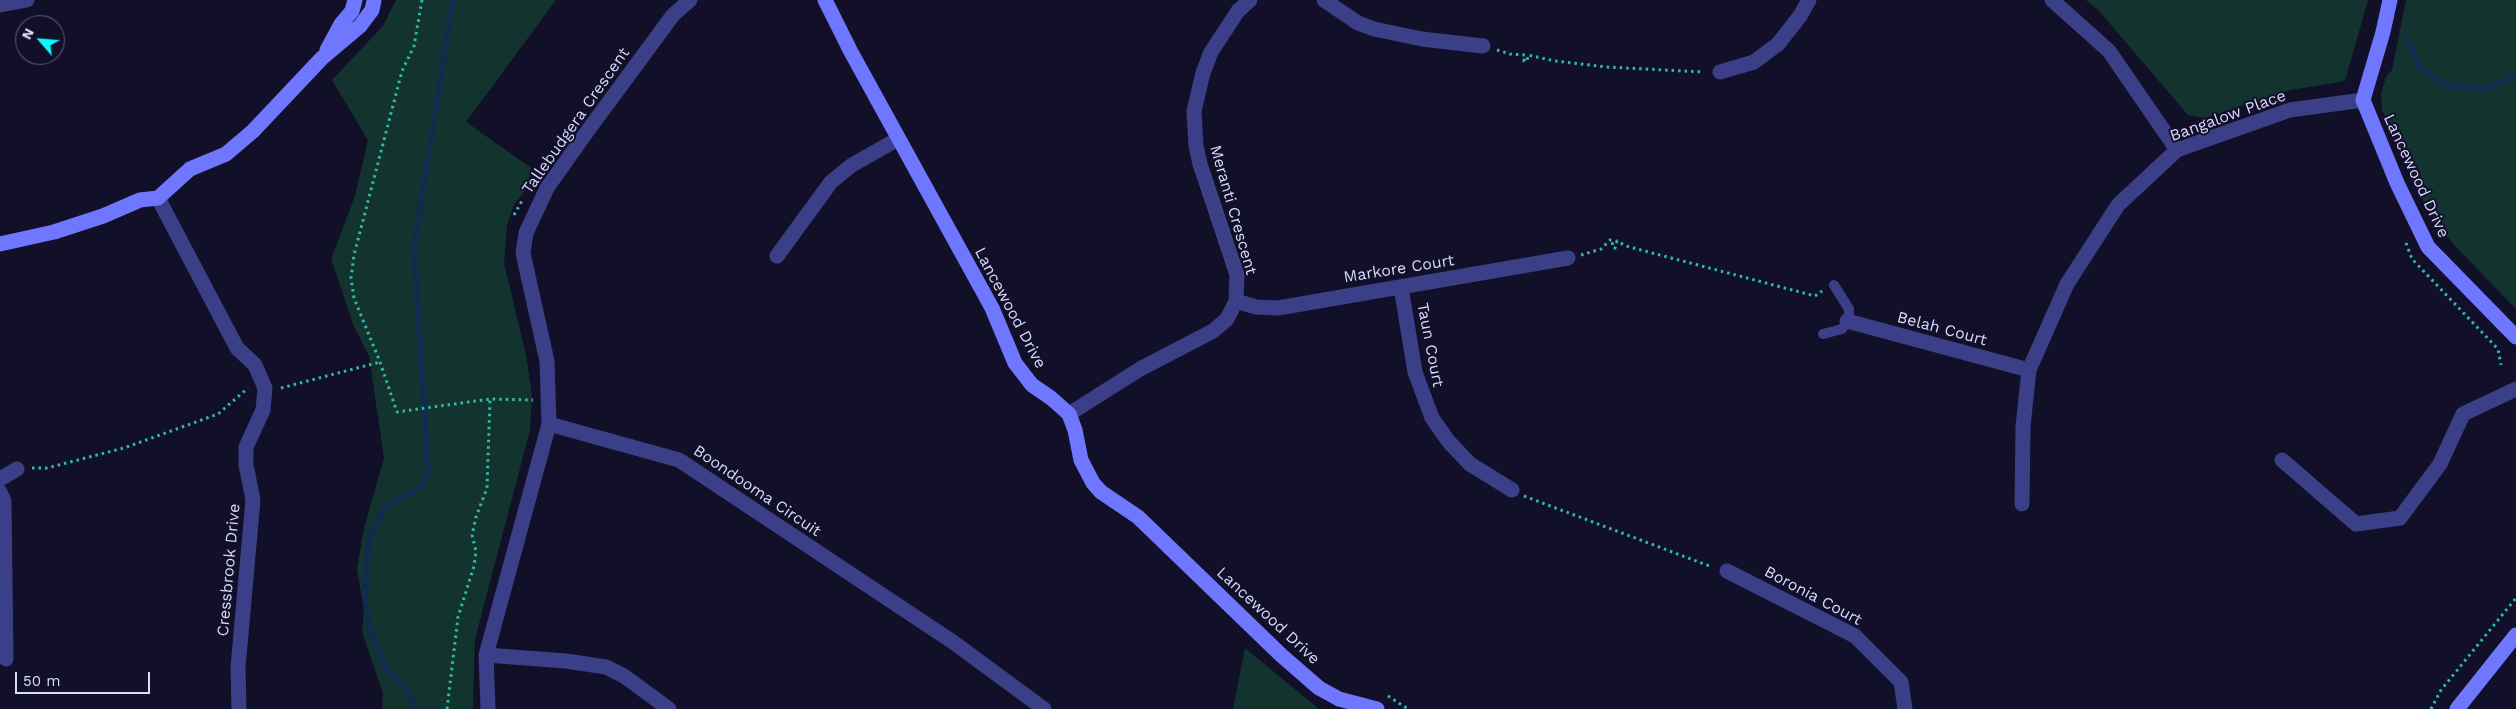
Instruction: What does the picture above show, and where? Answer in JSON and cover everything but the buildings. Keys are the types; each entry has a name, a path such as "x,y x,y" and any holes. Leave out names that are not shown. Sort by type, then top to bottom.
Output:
{"street":[{"path":"0,6 27,0"},
{"path":"322,58 341,24 352,11 355,0"},
{"path":"0,244 54,232 103,216 140,200 158,198 190,169 226,154 253,132 322,58 367,18 372,10 374,0"},
{"name":"Tallebudgera Crescent","path":"549,424 547,361 524,260 526,233 535,212 553,180 673,15 690,0"},
{"name":"Lancewood Drive","path":"825,0 898,139 992,308 1015,363 1032,386 1051,398 1069,414 1075,430 1081,460 1087,474 1101,492 1138,517 1319,688 1338,699 1377,709"},
{"name":"Meranti Crescent","path":"1069,414 1140,369 1213,331 1227,319 1236,301 1237,275 1200,164 1196,146 1194,111 1202,73 1212,52 1238,11 1250,0"},
{"path":"1324,0 1350,18 1374,29 1431,40 1483,46"},
{"path":"1720,72 1754,62 1778,44 1800,16 1808,0"},
{"path":"2052,0 2109,51 2177,150"},
{"path":"2362,100 2383,32 2390,0"},
{"name":"Lancewood Drive","path":"2362,100 2397,183 2428,247 2516,337"},
{"name":"Bangalow Place","path":"2022,504 2023,426 2029,370 2067,284 2118,205 2177,150 2290,110 2362,100"},
{"path":"777,256 831,182 852,165 898,139"},
{"path":"158,198 237,348 255,365 265,388"},
{"name":"Markore Court","path":"1236,301 1256,307 1278,308 1568,258"},
{"name":"Taun Court","path":"1401,287 1415,372 1432,418 1441,433 1470,464 1512,490"},
{"name":"Belah Court","path":"1848,321 2029,370"},
{"name":"Cressbrook Drive","path":"238,709 238,667 253,500 246,465 246,447 263,410 265,388"},
{"path":"2282,460 2356,524 2400,518 2440,464 2464,414 2516,389"},
{"path":"488,709 486,655 549,424"},
{"name":"Boondooma Circuit","path":"549,424 679,460 953,642 1044,709"},
{"path":"0,479 17,469"},
{"path":"0,492 4,501 6,659"},
{"name":"Boronia Court","path":"1728,570 1855,636 1900,682 1905,709"},
{"path":"2457,709 2516,635"},
{"path":"486,655 566,661 606,667 624,676 669,709"}],"lane":[{"path":"1823,334 1838,330 1848,321 1849,309 1834,285"}],"path":[{"path":"422,0 414,46 402,71 368,194 351,278 354,298 380,362 397,412 490,399 548,401"},
{"path":"1483,46 1510,54 1525,55 1524,61 1527,61 1528,55 1547,60 1606,67 1720,72"},
{"path":"1568,258 1601,249 1606,242 1613,240 1612,247 1615,248 1617,241 1622,241 1626,246 1815,296 1834,285"},
{"path":"17,469 47,468 124,448 218,414 250,386 288,388 380,362"},
{"path":"447,709 458,617 474,566 476,551 472,535 476,517 487,488 490,399"},
{"path":"1512,490 1634,539 1682,555 1688,560 1728,570"},
{"path":"2431,709 2441,690 2516,598"},
{"path":"1384,694 1408,709"}],"green space":[{"path":"396,0 556,0 466,122 531,168 528,186 514,205 507,225 504,263 526,355 532,395 530,430 475,639 473,709 382,709 383,693 362,632 364,610 357,569 364,528 384,458 369,356 353,324 331,259 355,196 368,140 332,80 383,26"},
{"path":"2086,0 2368,0 2345,81 2291,90 2205,118 2188,115 2099,11"},
{"path":"2406,0 2516,0 2516,309 2455,246 2439,226 2412,182 2391,125 2382,111 2381,94 2386,77 2392,70"},
{"path":"1245,648 1319,709 1233,709"}],"waterway":[{"path":"414,709 410,693 386,669 370,631 365,598 369,538 386,506 420,488 428,471 414,246 453,0"},
{"path":"2406,37 2420,68 2447,86 2485,88 2516,77"}]}
